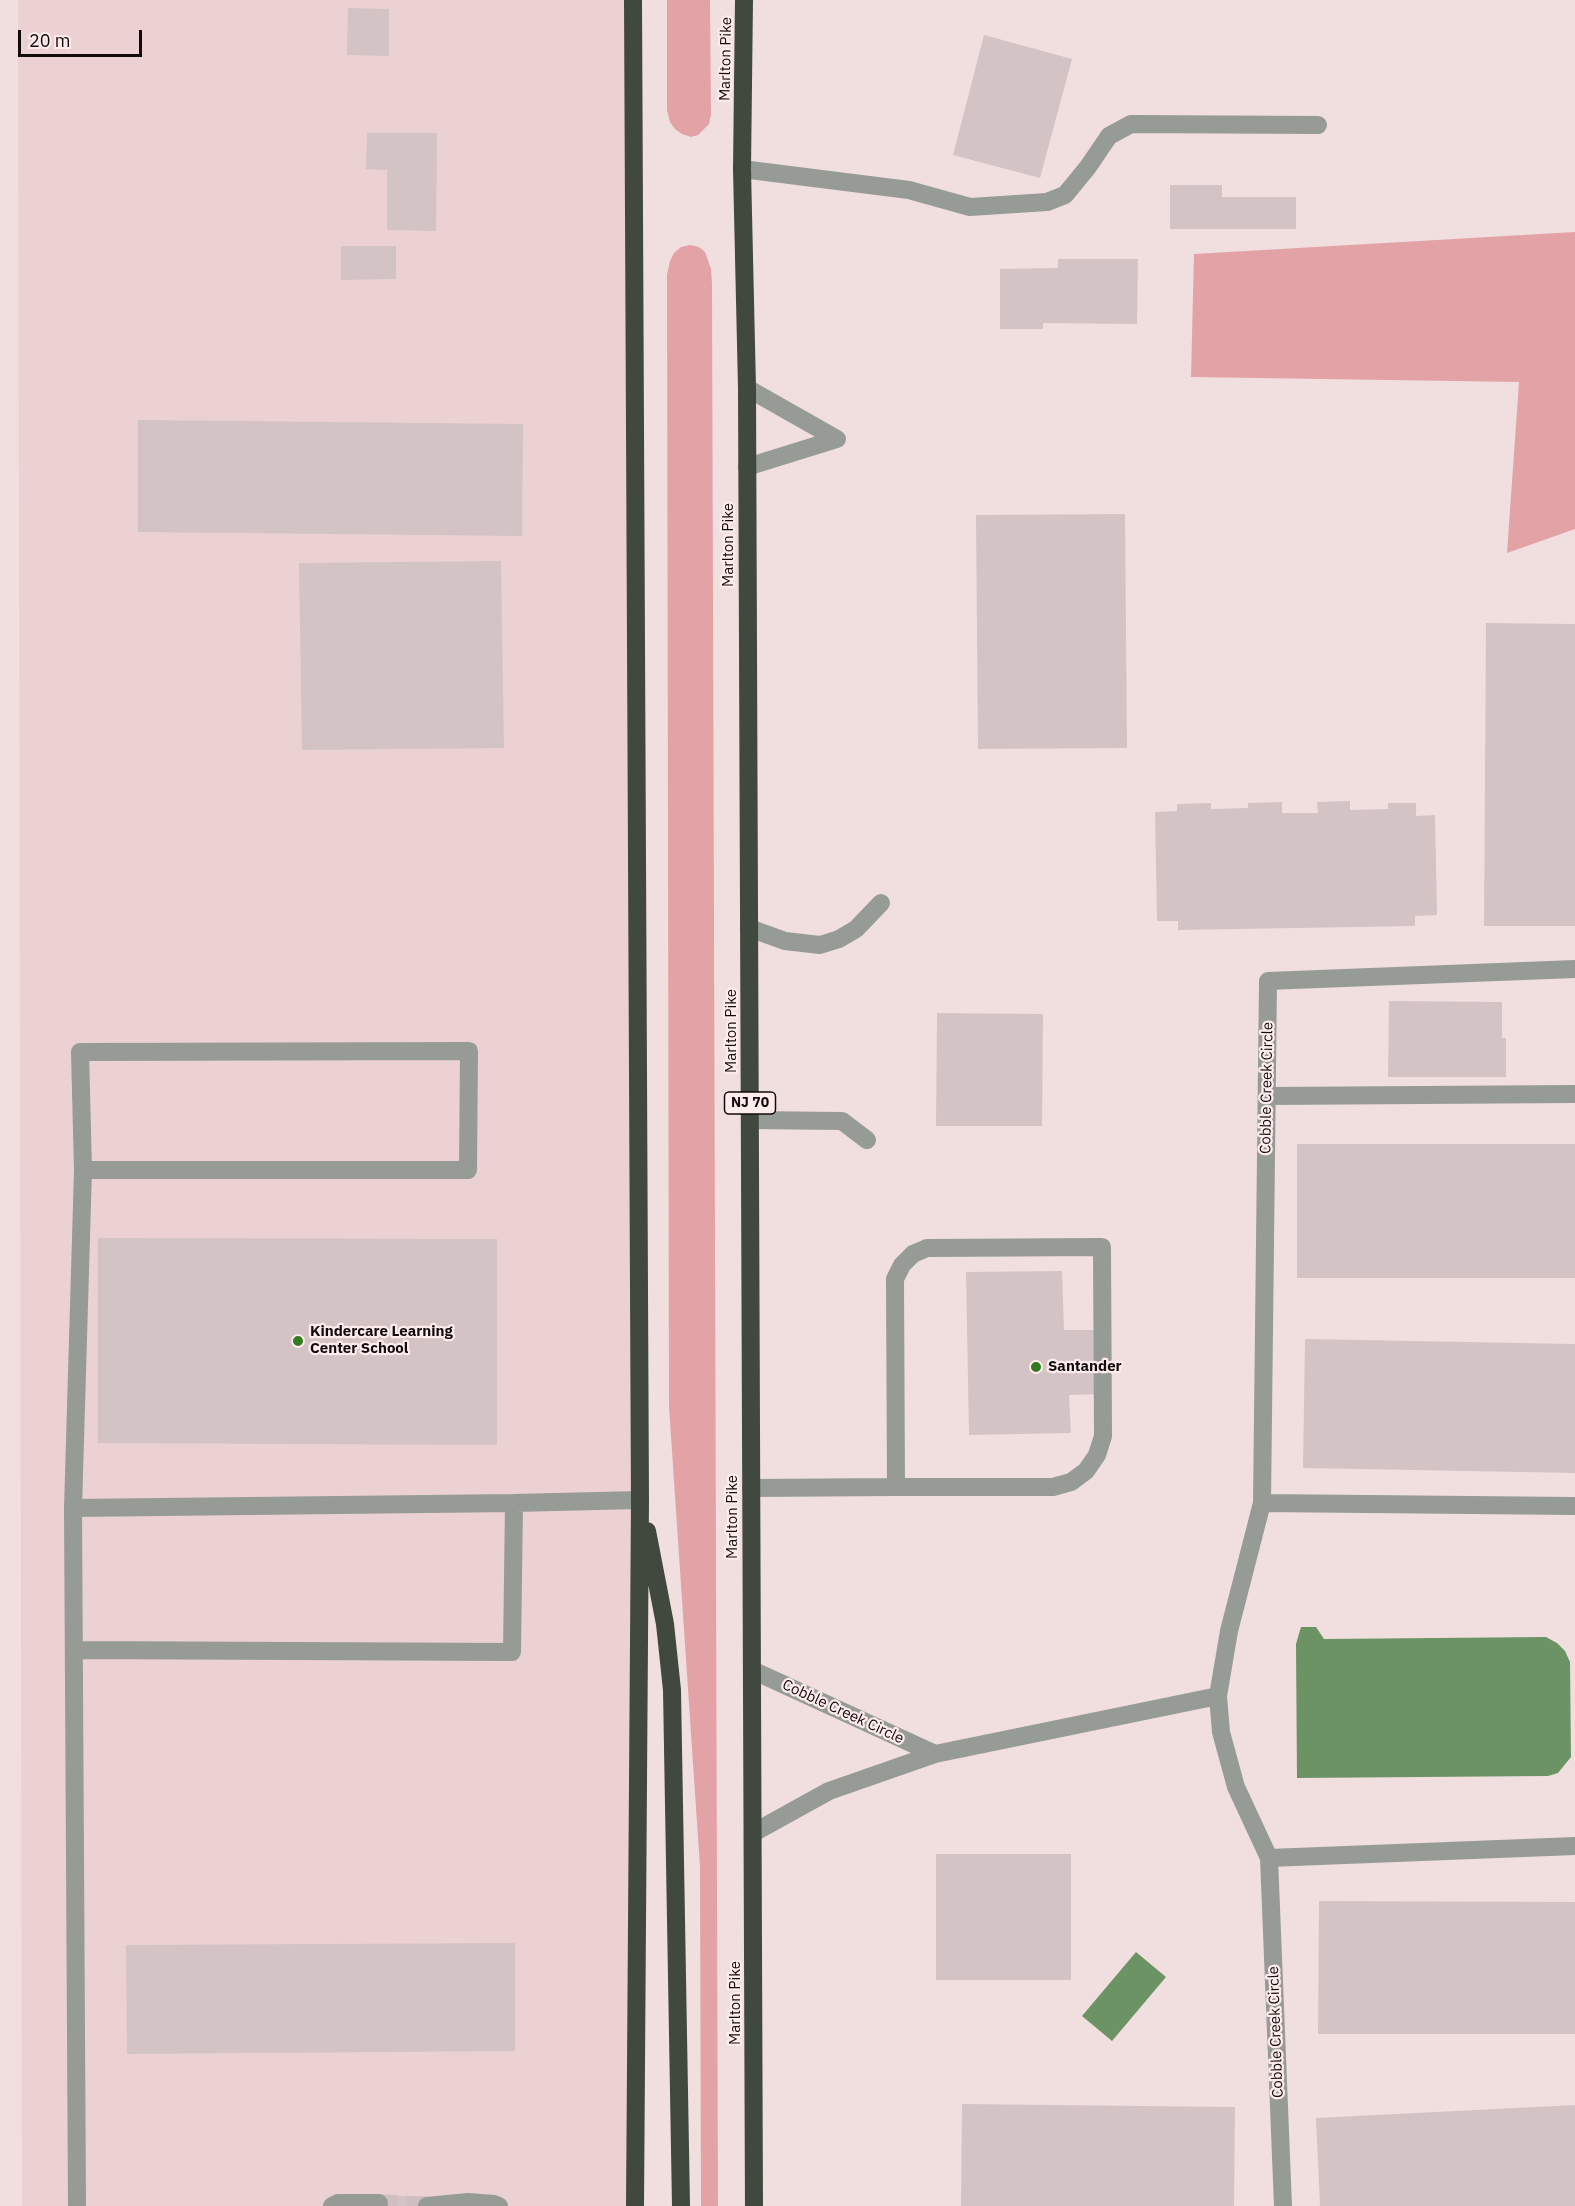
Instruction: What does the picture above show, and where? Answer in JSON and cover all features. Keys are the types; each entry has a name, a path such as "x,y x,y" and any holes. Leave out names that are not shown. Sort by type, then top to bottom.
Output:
{"highway":[{"path":"633,0 640,1500 634,2206"},
{"name":"Marlton Pike","path":"744,0 742,169 747,388 754,2206"},
{"path":"640,1500 665,1624 672,1690 681,2206"}],"street":[{"path":"742,169 909,189 970,207 1047,202 1065,195 1109,136 1131,124 1318,125"},
{"path":"747,388 837,439 747,467"},
{"path":"749,928 784,942 820,945 839,939 856,929 881,903"},
{"name":"Cobble Creek Circle","path":"1283,2206 1269,1858 1236,1787 1221,1732 1218,1696 1229,1631 1262,1503 1268,981 1575,969"},
{"path":"77,2206 75,1650 72,1508 83,1170 80,1052 469,1051 468,1170 83,1170"},
{"path":"1267,1096 1575,1094"},
{"path":"750,1120 842,1121 867,1140"},
{"path":"751,1488 1053,1487 1071,1482 1086,1470 1097,1455 1103,1436 1102,1247 927,1248 913,1254 902,1265 895,1279 896,1487"},
{"path":"72,1508 640,1500"},
{"path":"75,1650 512,1652 514,1503"},
{"path":"1262,1503 1575,1506"},
{"name":"Cobble Creek Circle","path":"752,1670 934,1754"},
{"name":"Cobble Creek Circle","path":"753,1833 829,1791 934,1754 1218,1696"},
{"path":"1269,1858 1575,1846"},
{"path":"427,2206 468,2202 499,2206"},
{"path":"332,2206 338,2203 379,2203"}],"shaded area":[{"path":"18,0 633,0 635,2206 22,2206"},
{"path":"667,0 710,0 711,115 709,124 698,135 691,137 675,129 670,122 667,110"},
{"path":"1575,232 1575,529 1507,553 1519,382 1191,377 1194,254"},
{"path":"690,245 699,247 705,252 711,269 712,284 718,2206 701,2206 700,1867 669,1407 667,275 674,253 681,247"},
{"path":"1301,1627 1316,1627 1324,1639 1546,1637 1565,1651 1570,1662 1571,1757 1558,1773 1548,1776 1297,1778 1296,1644"},
{"path":"1136,1952 1166,1977 1112,2041 1082,2016"}],"building":[{"path":"348,8 389,9 389,56 347,55"},
{"path":"984,35 1072,59 1040,178 953,155"},
{"path":"367,133 437,133 436,231 387,230 387,170 366,169"},
{"path":"1170,185 1222,185 1222,197 1296,197 1296,229 1170,229"},
{"path":"341,246 396,246 396,279 341,280"},
{"path":"1058,259 1138,259 1137,324 1043,323 1043,329 1000,329 1000,269 1058,268"},
{"path":"138,420 523,424 522,536 138,532"},
{"path":"1125,514 1127,748 978,749 976,515"},
{"path":"501,561 504,748 302,750 299,563"},
{"path":"1486,623 1575,624 1575,926 1484,926"},
{"path":"1350,801 1350,810 1388,809 1388,803 1416,803 1416,816 1435,815 1437,915 1415,916 1415,926 1178,930 1178,921 1157,921 1155,812 1177,811 1177,804 1211,803 1211,809 1248,808 1248,803 1282,802 1282,813 1318,813 1317,802"},
{"path":"1389,1001 1502,1002 1502,1038 1506,1038 1506,1077 1388,1077"},
{"path":"937,1013 1043,1014 1042,1126 936,1126"},
{"path":"1297,1144 1575,1144 1575,1278 1297,1278"},
{"name":"Kindercare Learning Center School","path":"98,1238 497,1239 497,1445 98,1443"},
{"name":"Santander","path":"1062,1271 1064,1330 1104,1330 1105,1394 1069,1395 1071,1433 969,1435 966,1272"},
{"path":"1305,1339 1575,1344 1575,1473 1303,1468"},
{"path":"936,1854 1071,1854 1071,1980 936,1980"},
{"path":"1319,1901 1575,1902 1575,2034 1318,2034"},
{"path":"515,1943 515,2051 127,2054 126,1945"},
{"path":"962,2104 1235,2107 1234,2206 961,2206"},
{"path":"1575,2105 1575,2206 1320,2206 1316,2118"},
{"path":"379,2196 427,2196 427,2206 379,2206"}],"tunnel":[{"path":"379,2203 427,2206"}],"place":[{"name":"Kindercare Learning Center School","path":"298,1341"},
{"name":"Santander","path":"1036,1367"}]}
